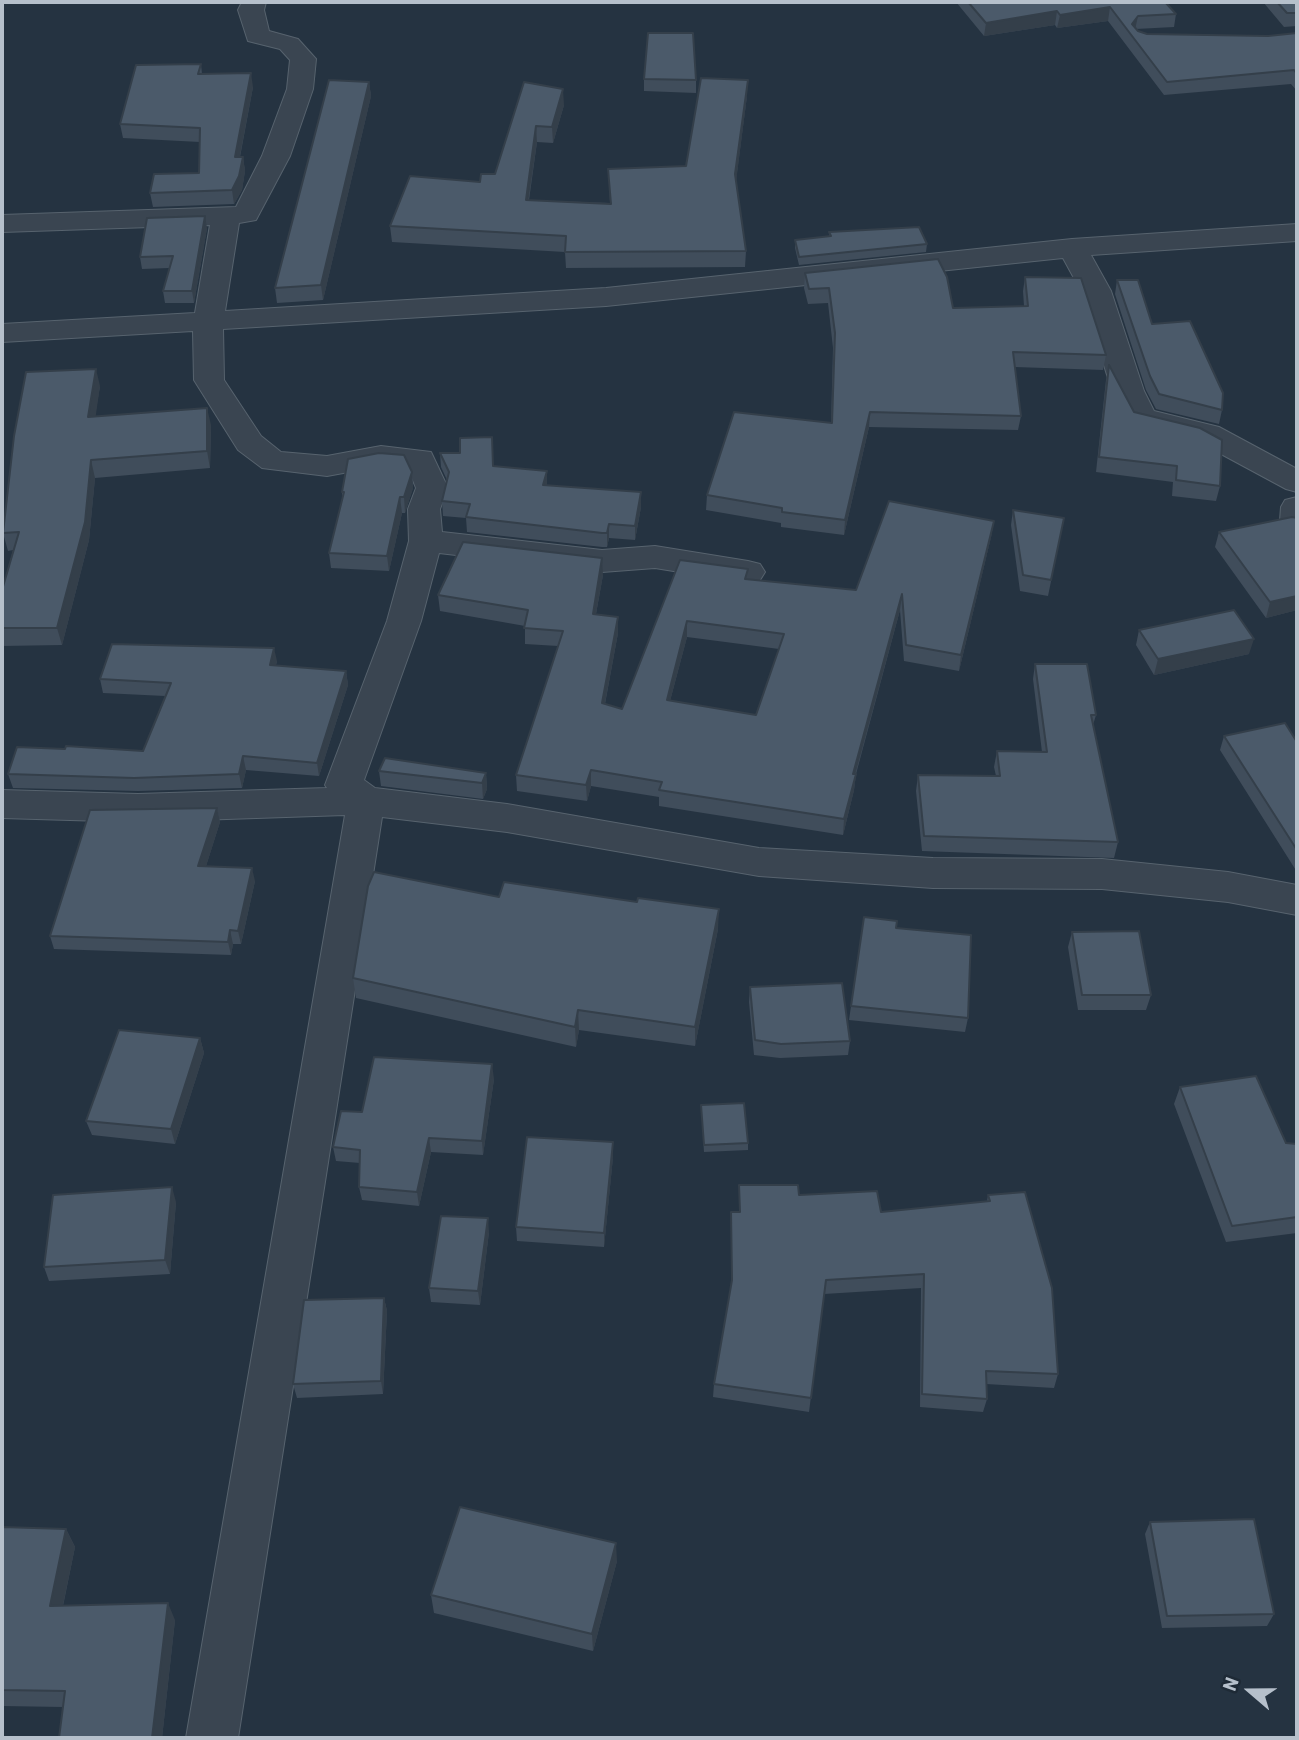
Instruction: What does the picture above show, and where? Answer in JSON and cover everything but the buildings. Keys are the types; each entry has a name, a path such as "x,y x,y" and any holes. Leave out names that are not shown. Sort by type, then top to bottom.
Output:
{"street":[{"path":"2,223 246,214 275,156 300,89 303,59 289,44 257,36 251,10 254,2"},
{"path":"226,216 208,322 209,380 249,443 273,461 327,466 381,456 420,458 432,488 424,509 426,541 404,621 344,785 366,801"},
{"path":"2,333 606,297 1072,248 1297,232"},
{"path":"1072,248 1096,291 1128,391 1142,418 1208,434 1297,482"},
{"path":"1297,506 1297,521"},
{"path":"426,541 602,561 654,557 748,572"},
{"path":"212,1738 366,801"},
{"path":"2,804 138,808 366,801 507,818 759,862 933,873 1102,874 1228,887 1297,900"}]}
